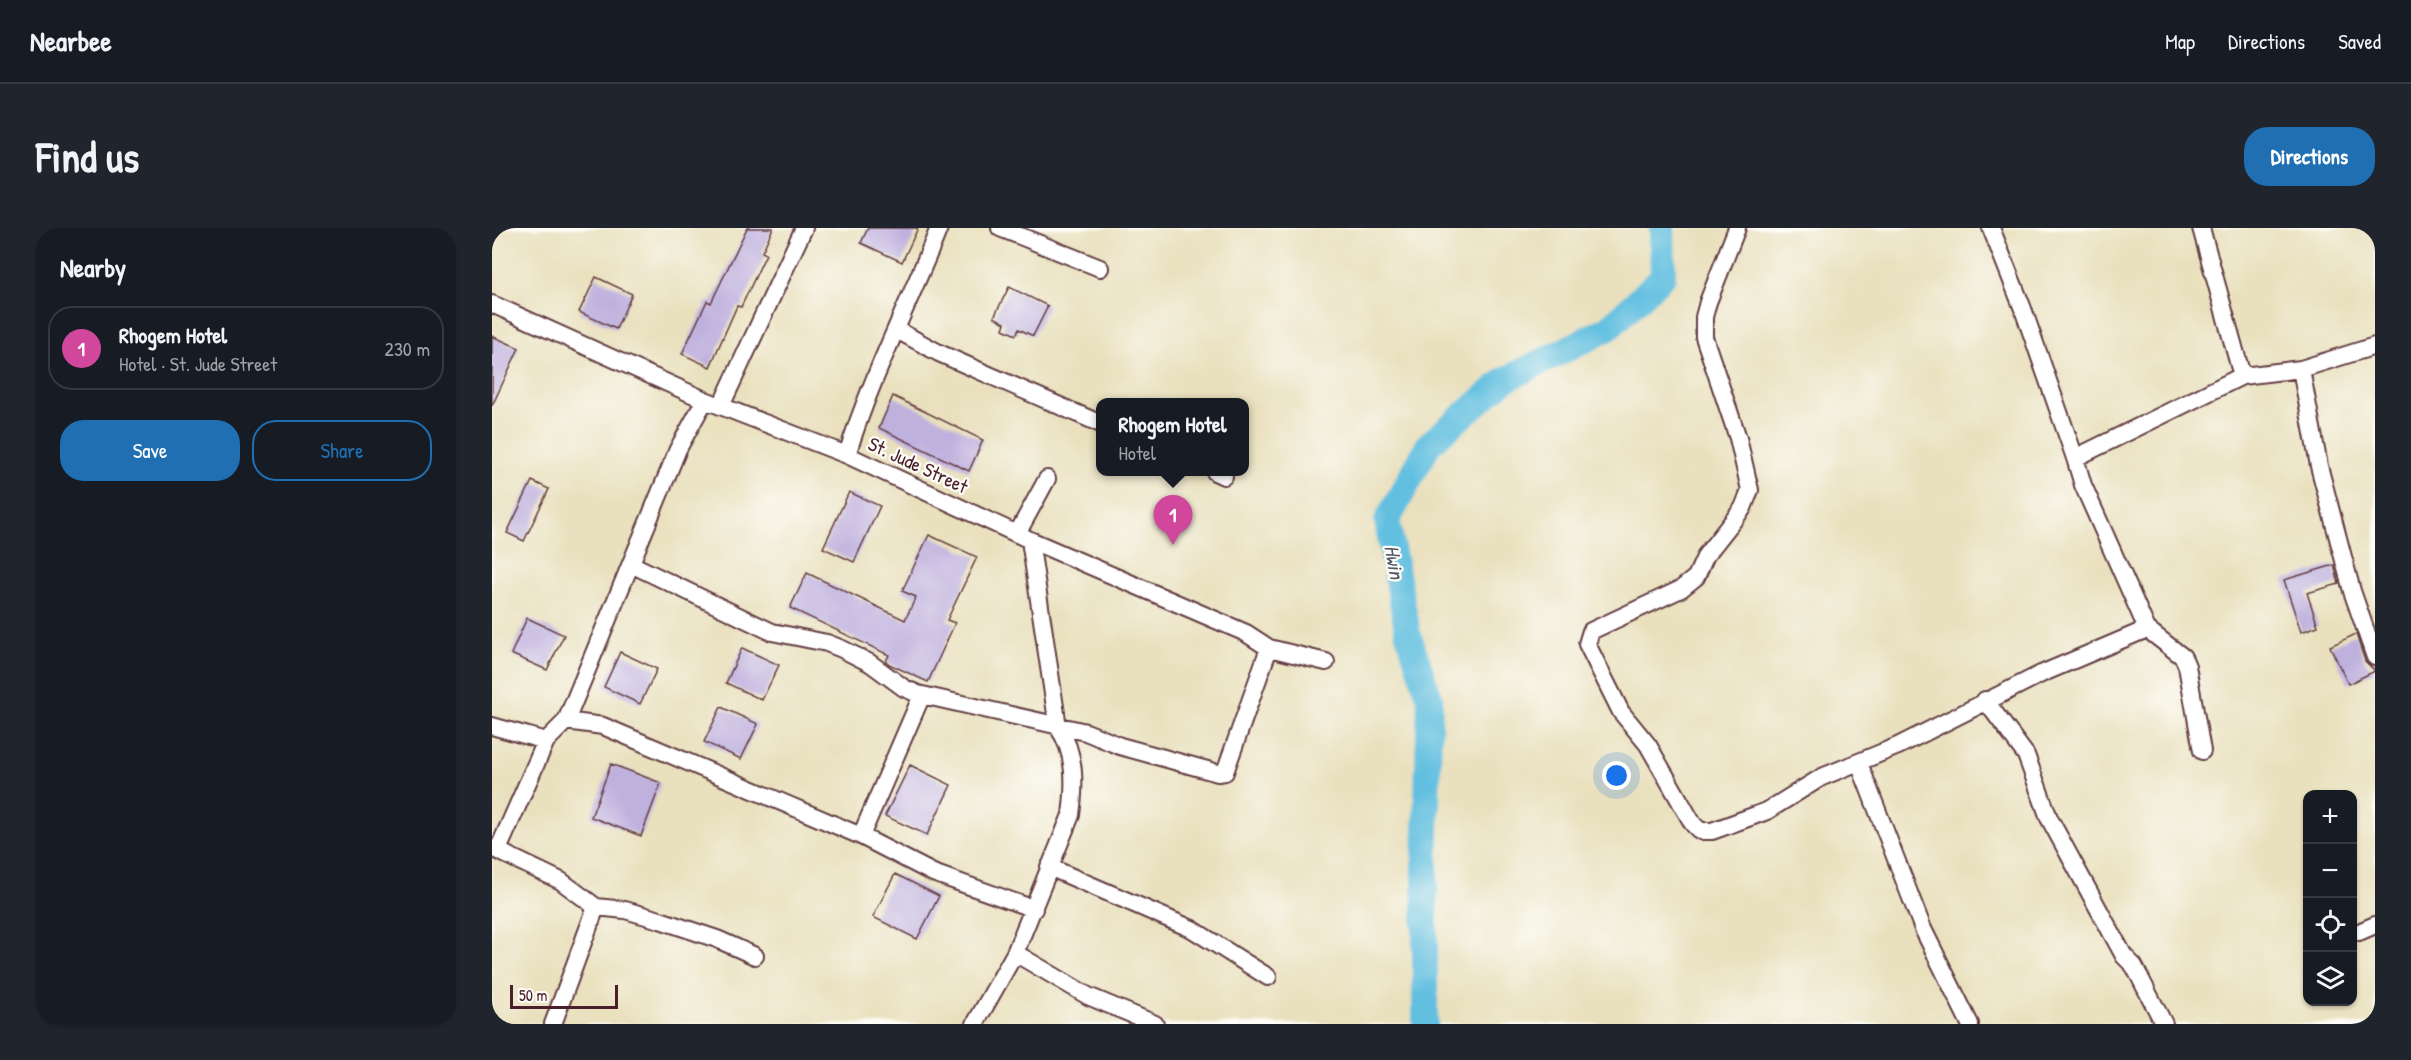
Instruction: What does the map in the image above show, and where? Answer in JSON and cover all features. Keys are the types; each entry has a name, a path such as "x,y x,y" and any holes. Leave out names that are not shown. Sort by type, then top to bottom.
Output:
{"street":[{"path":"721,406 804,228"},
{"path":"847,455 864,399 897,330 939,228"},
{"path":"1000,228 1100,268"},
{"path":"1737,228 1708,302 1704,317 1704,337 1748,472 1750,490 1747,499 1743,508 1706,555 1696,577 1681,590 1591,631 1587,644 1621,712 1648,745 1693,824 1700,831 1712,831 1767,811 1822,777 1859,763 1985,700 2147,629"},
{"path":"1991,228 2023,309 2083,485 2147,629 2183,657 2187,666 2202,751"},
{"path":"2201,228 2241,376"},
{"name":"St. Jude Street","path":"492,304 705,400 847,455 1024,537 1246,633 1269,648 1326,662"},
{"path":"897,330 939,353 1096,422"},
{"path":"2075,458 2241,376 2301,369 2375,346"},
{"path":"2301,369 2319,466 2352,591 2375,657"},
{"path":"705,400 678,448 566,721 546,741 495,849 561,881 596,907 625,910 660,920 717,939 755,956"},
{"path":"975,1024 1016,953 1071,815 1072,761 1066,739 1058,727 1024,537 1047,479"},
{"path":"632,564 772,632 827,643 842,649 870,663 904,688 922,695 1086,732 1120,746 1222,773 1226,772 1269,648"},
{"path":"861,836 922,695"},
{"path":"1985,700 2026,755 2049,818 2070,860 2124,956 2134,966 2164,1024"},
{"path":"566,721 603,726 861,836 933,873 1034,909"},
{"path":"492,726 546,741"},
{"path":"1859,763 1919,920 1970,1024"},
{"path":"1049,867 1192,929 1268,977"},
{"path":"553,1024 596,907"},
{"path":"2359,932 2375,925"},
{"path":"1016,953 1088,996 1155,1024"}],"building":[{"path":"747,228 773,228 762,252 766,254 741,307 737,306 710,367 682,354 707,301 711,303"},
{"path":"868,228 918,228 902,262 861,243"},
{"path":"596,277 632,294 616,329 579,312"},
{"path":"1009,287 1048,306 1033,336 1019,329 1016,335 1003,329 1005,323 994,317"},
{"path":"492,336 519,348 492,406"},
{"path":"893,396 983,440 969,471 879,428"},
{"path":"532,481 549,489 524,541 507,533"},
{"path":"849,492 880,506 854,562 823,548"},
{"path":"929,535 977,557 947,620 955,623 928,682 889,664 886,661 889,655 790,608 807,573 905,620 916,597 902,591"},
{"path":"2334,565 2339,584 2307,593 2318,626 2301,632 2284,580"},
{"path":"527,618 564,635 547,670 511,654"},
{"path":"2356,634 2365,661 2375,671 2348,684 2330,646"},
{"path":"742,648 779,665 762,700 726,683"},
{"path":"620,652 657,669 640,704 604,687"},
{"path":"721,707 758,724 741,759 704,742"},
{"path":"611,764 661,783 641,836 591,817"},
{"path":"910,765 951,785 927,835 885,816"},
{"path":"895,874 939,896 917,939 873,917"}],"waterway":[{"name":"Hwin","path":"1425,1024 1425,864 1430,699 1408,634 1387,521 1429,444 1505,380 1609,328 1663,276 1662,228"}],"place":[{"name":"Rhogem Hotel","path":"1173,545"}]}
